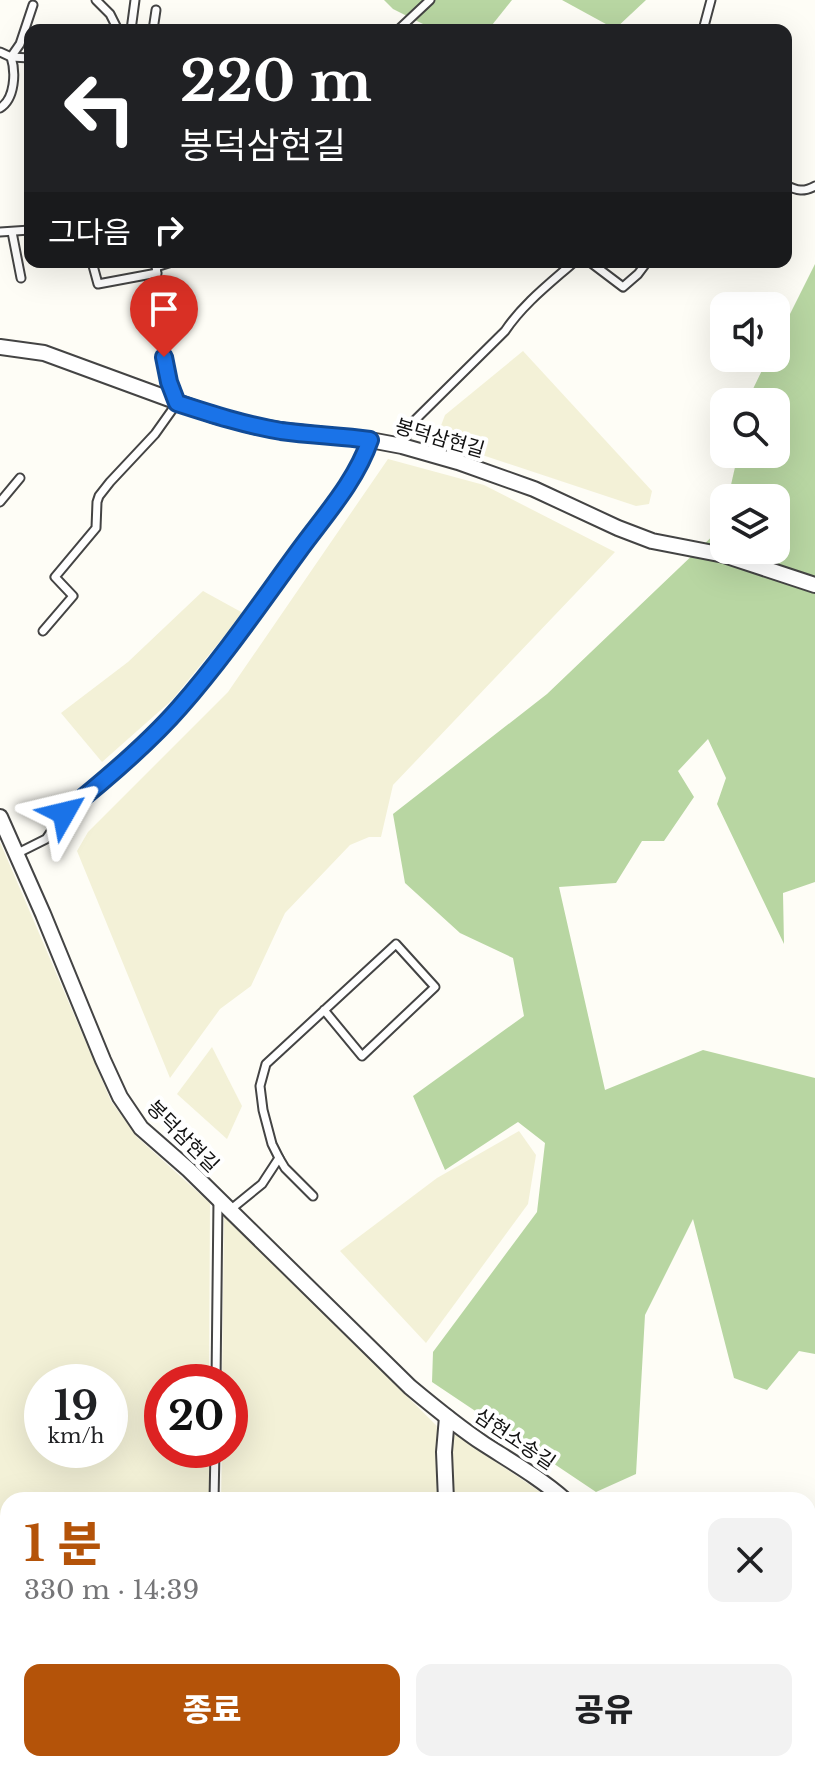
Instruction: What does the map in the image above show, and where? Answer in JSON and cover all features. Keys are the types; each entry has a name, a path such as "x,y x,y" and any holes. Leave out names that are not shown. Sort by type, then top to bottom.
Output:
{"street":[{"name":"봉덕삼현길","path":"0,347 44,353 177,403 254,426 370,440 458,462 534,489 652,541 724,555 815,585"},
{"name":"봉덕삼현길","path":"0,817 120,1097 141,1128 230,1210 410,1387 444,1414"},
{"path":"444,1414 446,1492"},
{"name":"삼현소송길","path":"444,1414 556,1492"}],"lane":[{"path":"96,0 115,24"},
{"path":"132,24 135,0"},
{"path":"404,24 430,0"},
{"path":"705,24 711,0"},
{"path":"27,24 33,5"},
{"path":"154,24 156,10"},
{"path":"11,57 24,32"},
{"path":"0,52 24,58"},
{"path":"0,108 10,98 11,57"},
{"path":"792,188 805,190 815,186"},
{"path":"0,232 24,231"},
{"path":"12,232 21,278"},
{"path":"94,268 98,284 153,268"},
{"path":"43,631 73,596 55,577 96,528 99,496 155,434 177,403 164,357 156,268"},
{"path":"402,446 412,423 505,331 530,300 567,268"},
{"path":"598,268 623,287 642,268"},
{"path":"16,854 46,839 64,813 99,786 181,706 339,499 370,440"},
{"path":"0,502 20,478"},
{"path":"313,1196 285,1168 272,1144 260,1086 266,1064 324,1010 396,944 435,987 362,1056 324,1010"},
{"path":"230,1210 262,1184 279,1158"},
{"path":"216,1364 218,1199"},
{"path":"214,1492 215,1468"}],"shaded area":[{"path":"523,351 652,491 649,504 636,506 446,443 439,431 445,415"},
{"path":"388,459 484,485 615,552 393,785 381,837 369,837 350,845 285,913 251,986 220,1009 170,1078 77,851 88,832 228,692"},
{"path":"203,591 243,613 172,700 102,762 61,713 128,662"},
{"path":"0,842 111,1101 137,1137 210,1203 209,1364 144,1364 144,1468 209,1468 209,1492 0,1492"},
{"path":"212,1047 242,1106 227,1139 177,1094"},
{"path":"519,1131 536,1155 528,1204 426,1343 340,1251 437,1178"},
{"path":"224,1215 437,1426 439,1492 221,1492 222,1468 248,1468 248,1364 222,1364"},
{"path":"452,1432 540,1492 452,1492"}],"green space":[{"path":"384,0 512,0 493,24 423,24 393,9"},
{"path":"562,0 646,0 620,24 606,24"},
{"path":"815,264 815,882 783,893 784,944 717,804 726,778 708,739 678,771 694,797 664,841 642,841 616,883 559,887 605,1090 703,1050 815,1078 815,1354 799,1351 767,1390 734,1378 693,1219 645,1315 636,1474 596,1492 432,1382 433,1352 537,1212 545,1143 518,1122 445,1170 413,1096 524,1016 513,958 460,933 405,883 393,814 547,694 710,538 710,564 790,564 790,484 731,484 735,468 790,468 790,388 753,388 761,372 790,372 790,314"}],"route":[{"path":"64,813 99,786 181,706 339,499 370,440 254,426 177,403 164,357"}]}
